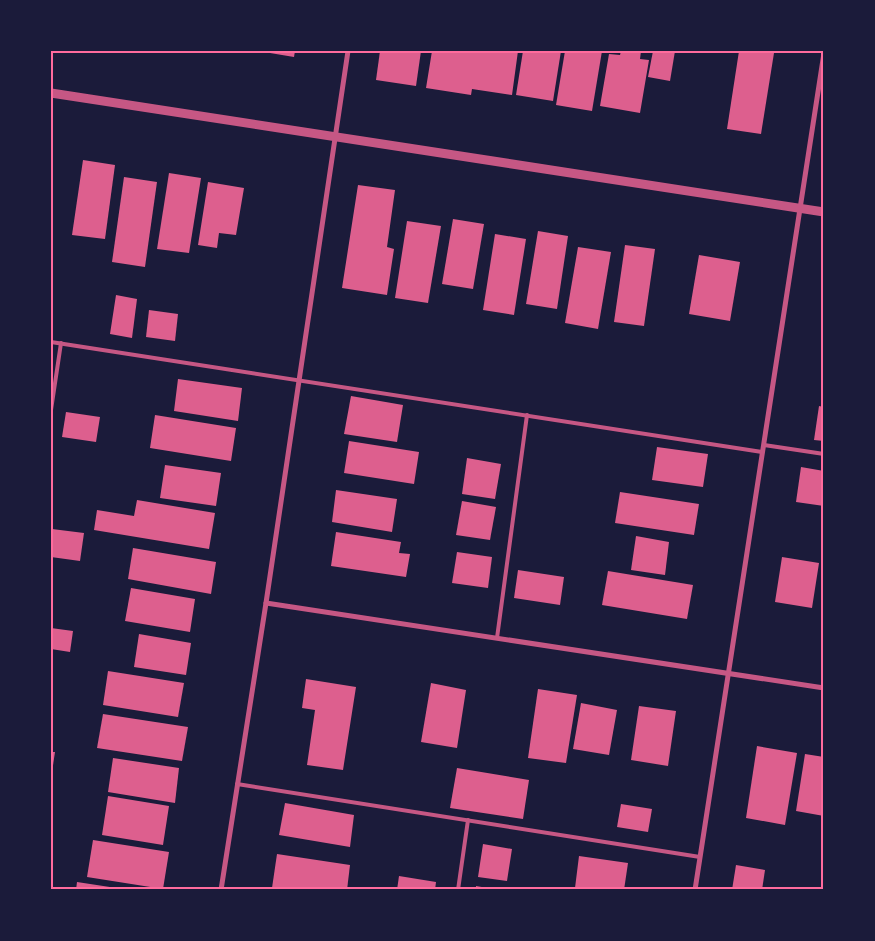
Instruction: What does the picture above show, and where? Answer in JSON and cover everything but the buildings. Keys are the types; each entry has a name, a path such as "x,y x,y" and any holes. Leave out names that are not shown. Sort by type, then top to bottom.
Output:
{"street":[{"path":"221,890 266,603 348,51"},
{"path":"695,890 824,53"},
{"path":"51,93 824,212"},
{"path":"266,603 824,688"}],"lane":[{"path":"51,342 762,452"},
{"path":"51,410 61,343"},
{"path":"497,638 527,415"},
{"path":"764,445 824,454"},
{"path":"237,784 700,857"},
{"path":"458,890 468,820"}]}
